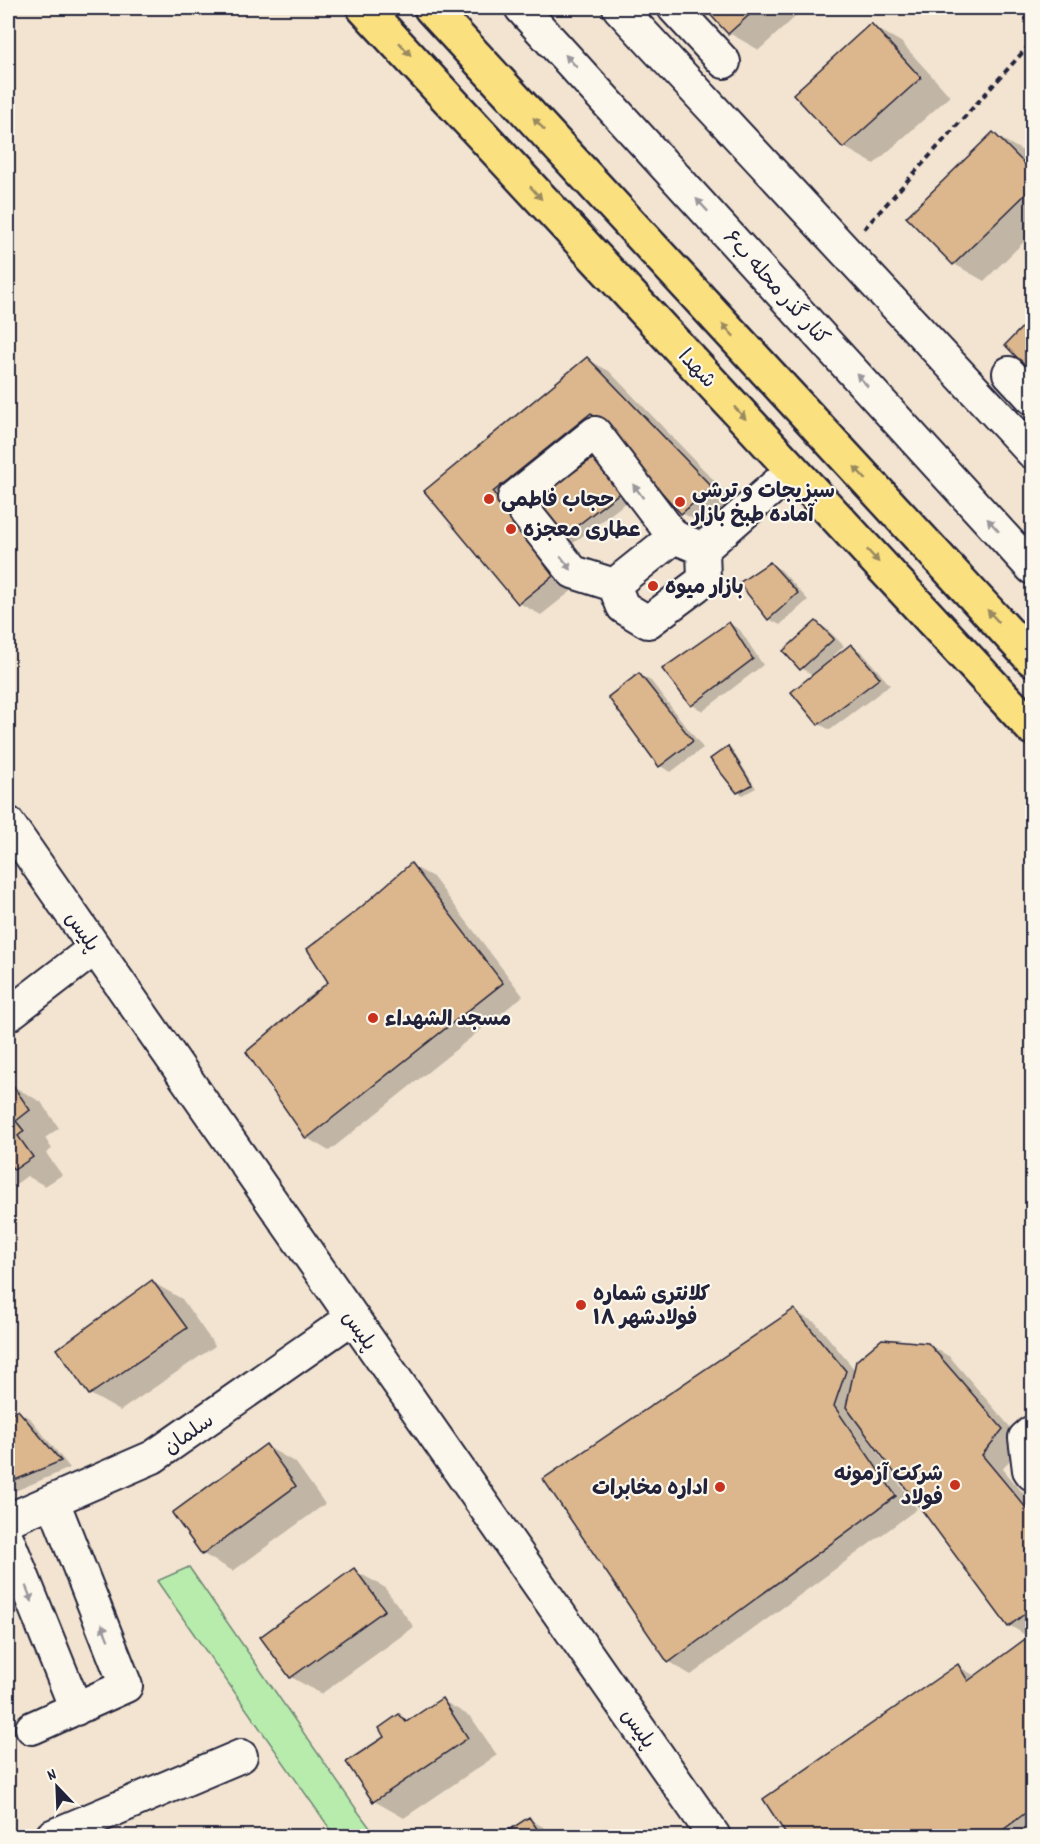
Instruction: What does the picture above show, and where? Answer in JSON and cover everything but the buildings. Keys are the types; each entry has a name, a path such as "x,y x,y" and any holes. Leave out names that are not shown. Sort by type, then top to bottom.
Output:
{"main road":[{"name":"شهدا","path":"364,8 1032,728"},
{"path":"431,8 1032,659"},
{"path":"657,324 694,292"}],"street":[{"name":"کنار گذر محله ب۶","path":"521,8 1032,568"},
{"path":"619,8 1032,452"},
{"path":"674,8 724,62"},
{"path":"1009,373 1032,398"},
{"path":"614,585 573,572 514,498 595,434 674,537 703,549"},
{"path":"703,549 793,470"},
{"path":"614,585 674,537"},
{"path":"614,585 622,607 648,622 704,580 703,549"},
{"name":"پلیس","path":"8,823 714,1836"},
{"path":"8,1015 95,948"},
{"name":"سلمان","path":"8,1520 153,1457 352,1318"},
{"path":"1032,1432 1025,1438 1029,1470 1032,1474"},
{"path":"32,1728 126,1686 53,1501"},
{"path":"8,1540 76,1709"},
{"path":"52,1836 242,1756"}],"path":[{"path":"845,250 1032,42"}],"green space":[{"path":"189,1567 376,1836 335,1836 157,1581"}],"place":[{"name":"حجاب فاطمی","path":"489,499"},
{"name":"سبزیجات و ترشی آماده طبخ بازار","path":"680,502"},
{"name":"عطاری معجزه","path":"511,529"},
{"name":"بازار میوه","path":"653,586"},
{"name":"مسجد الشهداء","path":"373,1018"},
{"name":"کلانتری شماره ۱۸ فولادشهر","path":"581,1305"},
{"name":"شرکت آزمونه فولاد","path":"955,1485"},
{"name":"اداره مخابرات","path":"720,1487"}]}
